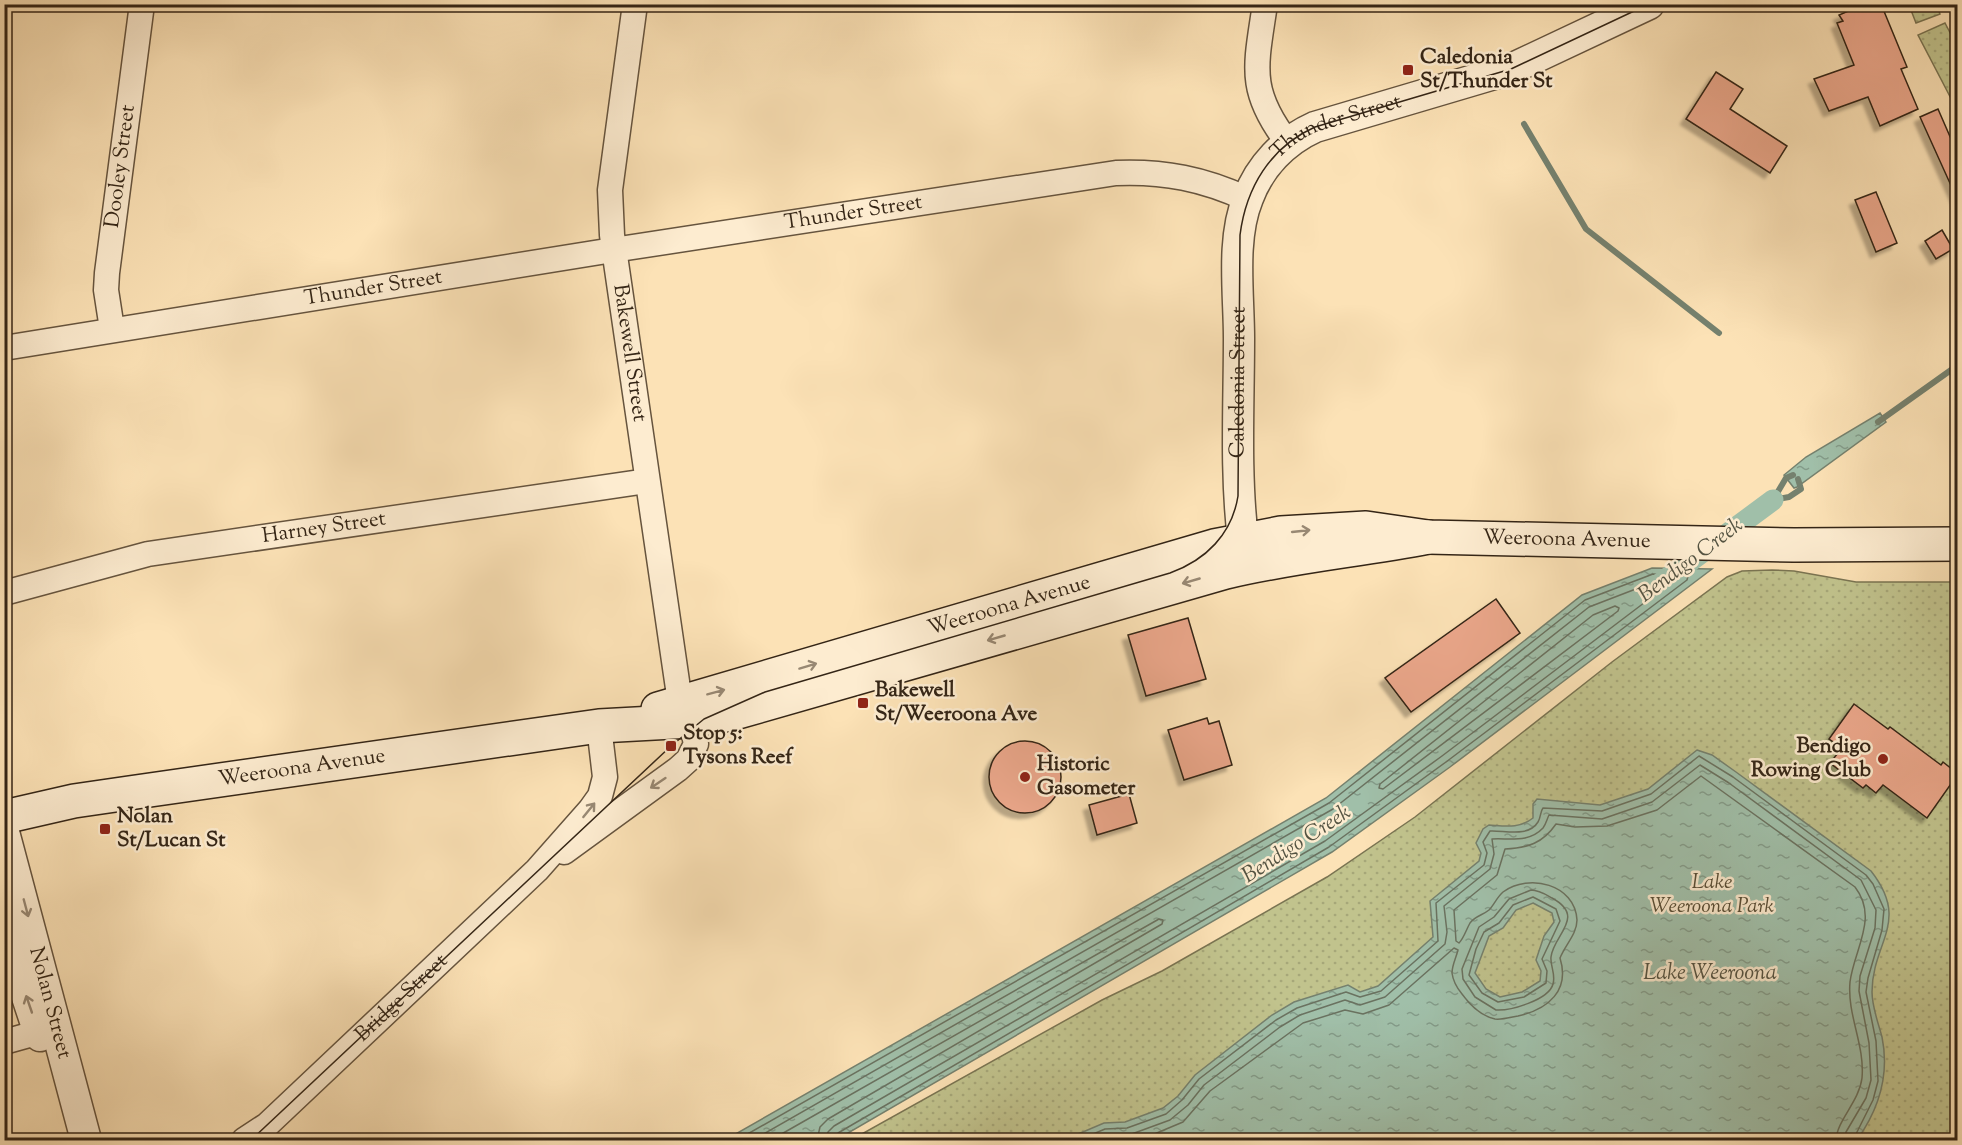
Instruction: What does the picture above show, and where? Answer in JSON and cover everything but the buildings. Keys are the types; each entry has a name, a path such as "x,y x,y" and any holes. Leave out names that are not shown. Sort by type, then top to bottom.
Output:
{"main road":[{"name":"Weeroona Avenue","path":"4,817 107,796 685,712 757,708 1245,553 1428,537 1794,545 1958,544"}],"street":[{"name":"Dooley Street","path":"112,329 106,290 107,273 142,4"},
{"name":"Bakewell Street","path":"635,4 610,190 613,250 647,481 685,712"},
{"path":"1265,4 1257,60 1257,84 1268,116 1288,143"},
{"name":"Thunder Street","path":"4,348 112,329 1116,172 1147,171 1204,181 1247,199 1261,172 1288,143 1304,132 1328,122 1511,69 1649,4"},
{"name":"Caledonia Street","path":"1245,553 1239,490 1239,249 1247,199"},
{"name":"Harney Street","path":"4,593 148,554 647,481"},
{"name":"Bridge Street","path":"537,870 602,827 684,764 696,744 685,712"},
{"name":"Bridge Street","path":"244,1140 262,1133 537,870 600,796 606,771 598,726"},
{"name":"Nolan Street","path":"4,832 48,1030 69,1140"},
{"name":"Nolan Street","path":"4,928 48,1030 86,1140"},
{"path":"4,1042 48,1030"}],"green space":[{"path":"1909,5 1937,5 1940,14 1916,23"},
{"path":"1945,23 1957,46 1957,110 1918,35"},
{"name":"Lake Weeroona Park","path":"1742,571 1794,571 1856,582 1957,582 1957,1140 851,1140 1102,1000 1162,971 1327,877 1415,817 1612,662 1727,577"}],"water":[{"path":"1880,413 1886,422 1797,487 1794,488 1784,475 1806,457"},
{"path":"1652,568 1712,569 1450,767 1332,852 836,1140 725,1140 1326,798 1582,595"},
{"name":"Lake Weeroona","path":"1697,750 1712,755 1871,871 1883,889 1888,904 1889,919 1877,959 1872,992 1882,1037 1885,1065 1877,1104 1857,1140 1064,1140 1104,1123 1125,1122 1163,1108 1178,1096 1195,1075 1272,1015 1294,1002 1348,985 1360,992 1378,986 1433,937 1430,901 1479,861 1481,853 1476,843 1483,829 1489,825 1512,826 1528,822 1533,818 1533,804 1537,799 1600,805 1648,789","holes":["1533,903 1552,913 1554,922 1544,936 1536,960 1541,971 1540,981 1522,992 1500,997 1486,989 1475,973 1489,936 1503,928 1516,910"]}],"waterway":[{"path":"1524,124 1586,229 1719,333"},
{"name":"Bendigo Creek","path":"1878,422 1958,365"},
{"name":"Bendigo Creek","path":"1773,500 1786,478 1793,475"},
{"name":"Bendigo Creek","path":"1773,500 1789,497 1801,489 1798,479"},
{"name":"Bendigo Creek","path":"1658,585 1773,500"}],"tram line":[{"path":"251,1140 671,746 704,719 765,692 1170,573 1183,568 1206,553 1223,534 1230,522 1238,496 1240,235 1248,201 1263,171 1273,158 1299,135 1315,127 1511,69 1649,4"}],"place":[{"name":"Caledonia St/Thunder St","path":"1408,70"},
{"name":"Bakewell St/Weeroona Ave","path":"863,703"},
{"name":"Stop 5: Tysons Reef","path":"671,746"},
{"name":"Bendigo Rowing Club","path":"1883,759"},
{"name":"Historic Gasometer","path":"1025,777"},
{"name":"Nolan St/Lucan St","path":"105,829"}]}
